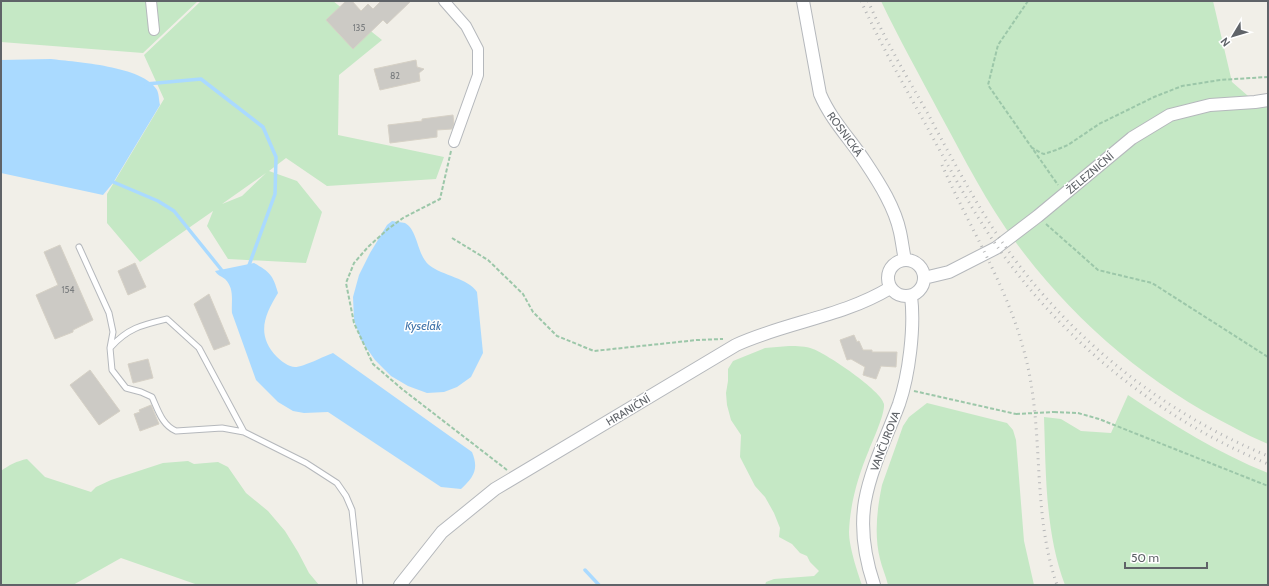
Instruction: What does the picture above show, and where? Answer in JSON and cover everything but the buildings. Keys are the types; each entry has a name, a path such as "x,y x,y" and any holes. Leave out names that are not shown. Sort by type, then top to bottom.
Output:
{"street":[{"path":"151,1 154,30"},
{"path":"444,1 466,26 478,49 478,75 454,142"},
{"name":"ROSNICKÁ","path":"803,1 820,94 826,108 866,162 882,187 900,231 905,260"},
{"name":"ŽELEZNIČNÍ","path":"924,278 949,272 989,253 1038,216 1132,138 1170,115 1210,105 1268,100"},
{"path":"905,260 914,262 918,265 922,269 924,278 924,283 919,292 911,296 901,296 893,292 887,279 889,270 895,263 905,260"},
{"name":"HRANIČNÍ","path":"400,585 442,532 495,489 736,345 774,330 826,316 863,303 890,288"},
{"name":"VANČUROVA","path":"874,585 866,554 864,538 865,502 873,472 906,380 910,346 912,310 911,296"}],"lane":[{"path":"79,247 109,313 113,332 110,348 112,370 126,388 152,397 163,421 169,428 176,431 222,428 244,432 306,463 337,483 346,496 352,510 360,585"},
{"path":"110,348 121,336 141,325 167,320 199,348 244,432"}],"path":[{"path":"1028,1 998,45 988,85 1064,194"},
{"path":"1031,146 1040,153 1044,154 1056,150 1068,145 1099,124 1154,97 1182,86 1220,80 1268,77"},
{"path":"454,142 440,198 388,228 368,246 354,263 346,283 354,323 373,364 402,389 516,477"},
{"path":"1038,216 1098,270 1152,282 1268,357"},
{"path":"452,238 488,260 523,294 533,312 557,336 594,351 697,340 727,339 736,345"},
{"path":"904,388 1016,414 1054,412 1078,413 1099,419 1268,486"}],"green space":[{"path":"1,1 198,1 143,53 1,42"},
{"path":"201,1 333,1 382,40 339,75 338,135 444,157 436,179 327,186 286,158 269,171 297,181 322,212 306,263 228,259 207,226 213,211 140,262 107,223 107,194 164,99 144,55","holes":["266,173 242,196 222,204"]},
{"path":"881,1 1213,1 1232,82 1255,102 1268,104 1268,444 1202,410 1142,371 1088,324 1039,272 1006,229 986,197 910,58"},
{"path":"789,346 810,348 830,358 864,382 881,398 884,404 881,420 858,480 850,522 850,544 862,585 765,585 766,582 774,579 814,576 819,571 810,562 807,556 800,553 792,544 779,537 780,528 774,513 765,497 755,486 740,457 741,435 731,420 727,405 726,393 728,369 733,361 765,348"},
{"path":"1128,395 1196,438 1231,457 1268,473 1268,585 1065,585 1058,565 1050,523 1046,481 1044,417 1061,419 1081,431 1111,433"},
{"path":"927,403 1007,423 1013,430 1016,440 1024,541 1034,585 888,585 880,559 877,541 878,513 882,485 903,426 909,417"},
{"path":"27,459 45,477 91,492 96,487 111,480 163,463 188,461 194,464 218,462 228,467 246,493 268,511 285,531 309,573 319,585 198,585 121,558 73,585 1,585 1,471 13,464"}],"water":[{"path":"51,59 124,70 138,75 150,82 158,92 160,105 113,183 103,195 1,173 1,60"},
{"name":"Kyselák","path":"392,221 405,223 409,226 413,231 425,261 429,265 441,272 468,283 477,292 483,353 471,377 457,387 444,392 427,393 408,386 391,376 375,360 361,340 354,320 353,297 359,275 387,225"},
{"path":"254,263 270,275 278,293 269,310 264,325 266,341 270,349 277,357 288,365 299,367 333,353 472,452 475,463 474,472 469,481 461,489 441,487 328,412 304,413 293,411 278,402 256,380 232,313 232,295 230,287 225,279 215,271"}],"waterway":[{"path":"146,84 201,79 263,127 276,157 275,194 248,268"},
{"path":"111,181 158,201 174,211 224,273"},
{"path":"585,570 599,585"}],"railway":[{"path":"861,1 892,63 963,192 993,240 1030,290 1089,351 1156,403 1192,426 1229,446 1268,464"},
{"path":"868,1 896,58 979,206 998,236 1024,272 1053,305 1084,337 1117,366 1152,392 1189,416 1228,438 1268,456"},
{"path":"942,165 1001,287 1020,337 1032,391 1044,530 1049,558 1057,585"}]}
